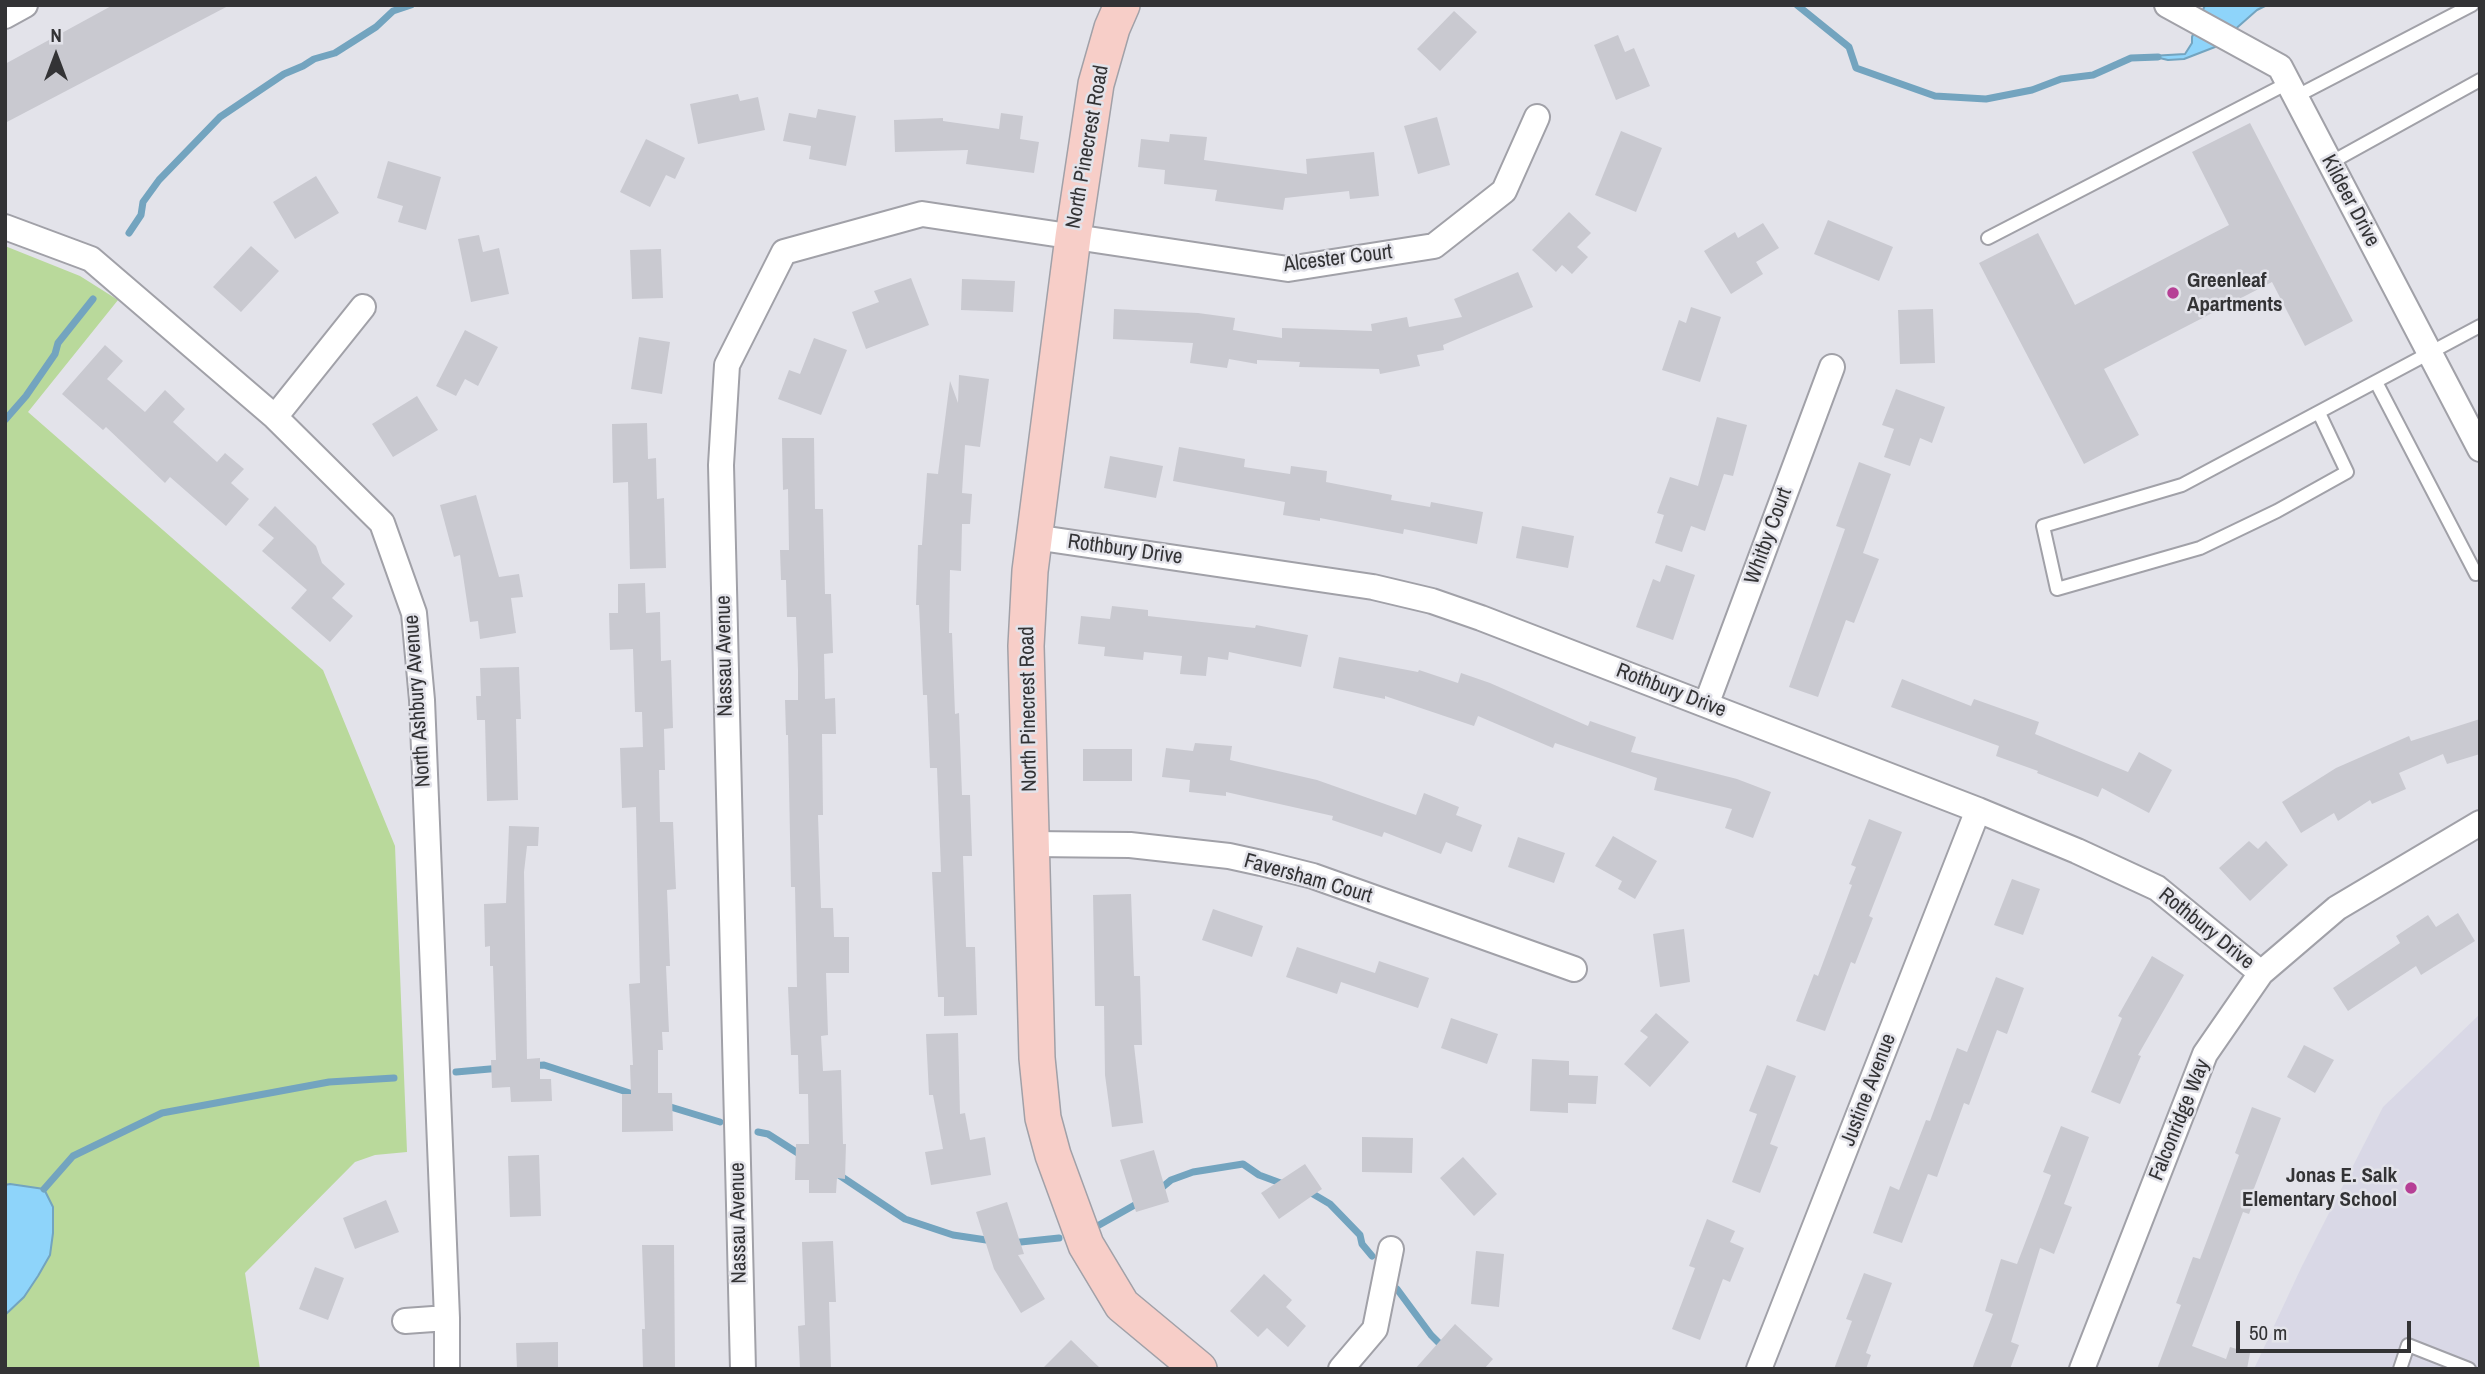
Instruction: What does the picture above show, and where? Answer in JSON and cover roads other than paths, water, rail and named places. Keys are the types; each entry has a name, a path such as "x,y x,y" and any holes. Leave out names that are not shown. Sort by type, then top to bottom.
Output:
{"street":[{"path":"5,16 25,5"},
{"name":"North Pinecrest Road","path":"1122,5 1096,84 1034,537 1026,646 1037,1058 1043,1118 1053,1155 1086,1245 1122,1305 1199,1369"},
{"name":"Kildeer Drive","path":"2175,10 2280,67 2480,449"},
{"name":"Alcester Court","path":"1073,237 1288,269 1434,246 1504,191 1537,117"},
{"name":"Nassau Avenue","path":"743,1369 721,465 727,365 784,252 922,214 1073,237"},
{"name":"North Ashbury Avenue","path":"5,227 91,259 275,417 382,523 414,613 422,700 447,1369"},
{"path":"275,417 363,307"},
{"name":"Whitby Court","path":"1706,705 1832,368"},
{"name":"Rothbury Drive","path":"1034,537 1373,587 1432,601 1978,810 2077,851 2157,888 2261,973"},
{"name":"Justine Avenue","path":"1759,1369 1978,810"},
{"name":"Falconridge Way","path":"2082,1369 2205,1054 2261,973 2337,908 2480,823"},
{"name":"Faversham Court","path":"1031,844 1130,845 1229,856 1261,863 1312,876 1574,969"},
{"path":"1341,1369 1375,1329 1391,1248"},
{"path":"405,1321 447,1318"}],"lane":[{"path":"1988,238 2473,5 2480,17"},
{"path":"2330,163 2480,80"},
{"path":"2319,413 2347,472 2277,511 2200,548 2057,589 2043,526 2182,485 2480,326"},
{"path":"2376,382 2476,574 2480,573"},
{"path":"2400,1369 2408,1345 2469,1369"}],"water":[{"path":"2205,5 2267,5 2257,10 2215,47 2184,59 2168,60 2151,56 2185,54 2192,43"},
{"path":"5,1185 44,1189 53,1207 53,1233 50,1255 38,1276 24,1297 5,1315"}],"waterway":[{"path":"129,233 141,215 143,202 159,180 220,117 284,74 314,59 335,53 376,27 393,11 411,5"},
{"path":"1797,5 1849,47 1856,68 1935,96 1986,99 2032,90 2061,79 2093,75 2131,58 2158,57"},
{"path":"5,420 26,396 55,354 58,343 93,299"},
{"path":"530,1066 544,1065 639,1096"},
{"path":"456,1072 501,1068"},
{"path":"44,1189 73,1156 162,1113 329,1082 394,1078"},
{"path":"664,1105 720,1122"},
{"path":"758,1132 768,1134 804,1157"},
{"path":"1159,1190 1171,1180 1193,1172 1243,1164 1259,1175 1286,1185"},
{"path":"839,1175 905,1219 953,1235 993,1241"},
{"path":"1308,1191 1330,1204 1360,1235 1362,1244 1372,1256"},
{"path":"1092,1229 1140,1202"},
{"path":"1011,1243 1059,1238"},
{"path":"1397,1289 1431,1335 1445,1349"}],"place":[{"name":"Greenleaf Apartments","path":"2173,293"},
{"name":"Jonas E. Salk Elementary School","path":"2411,1188"}]}
